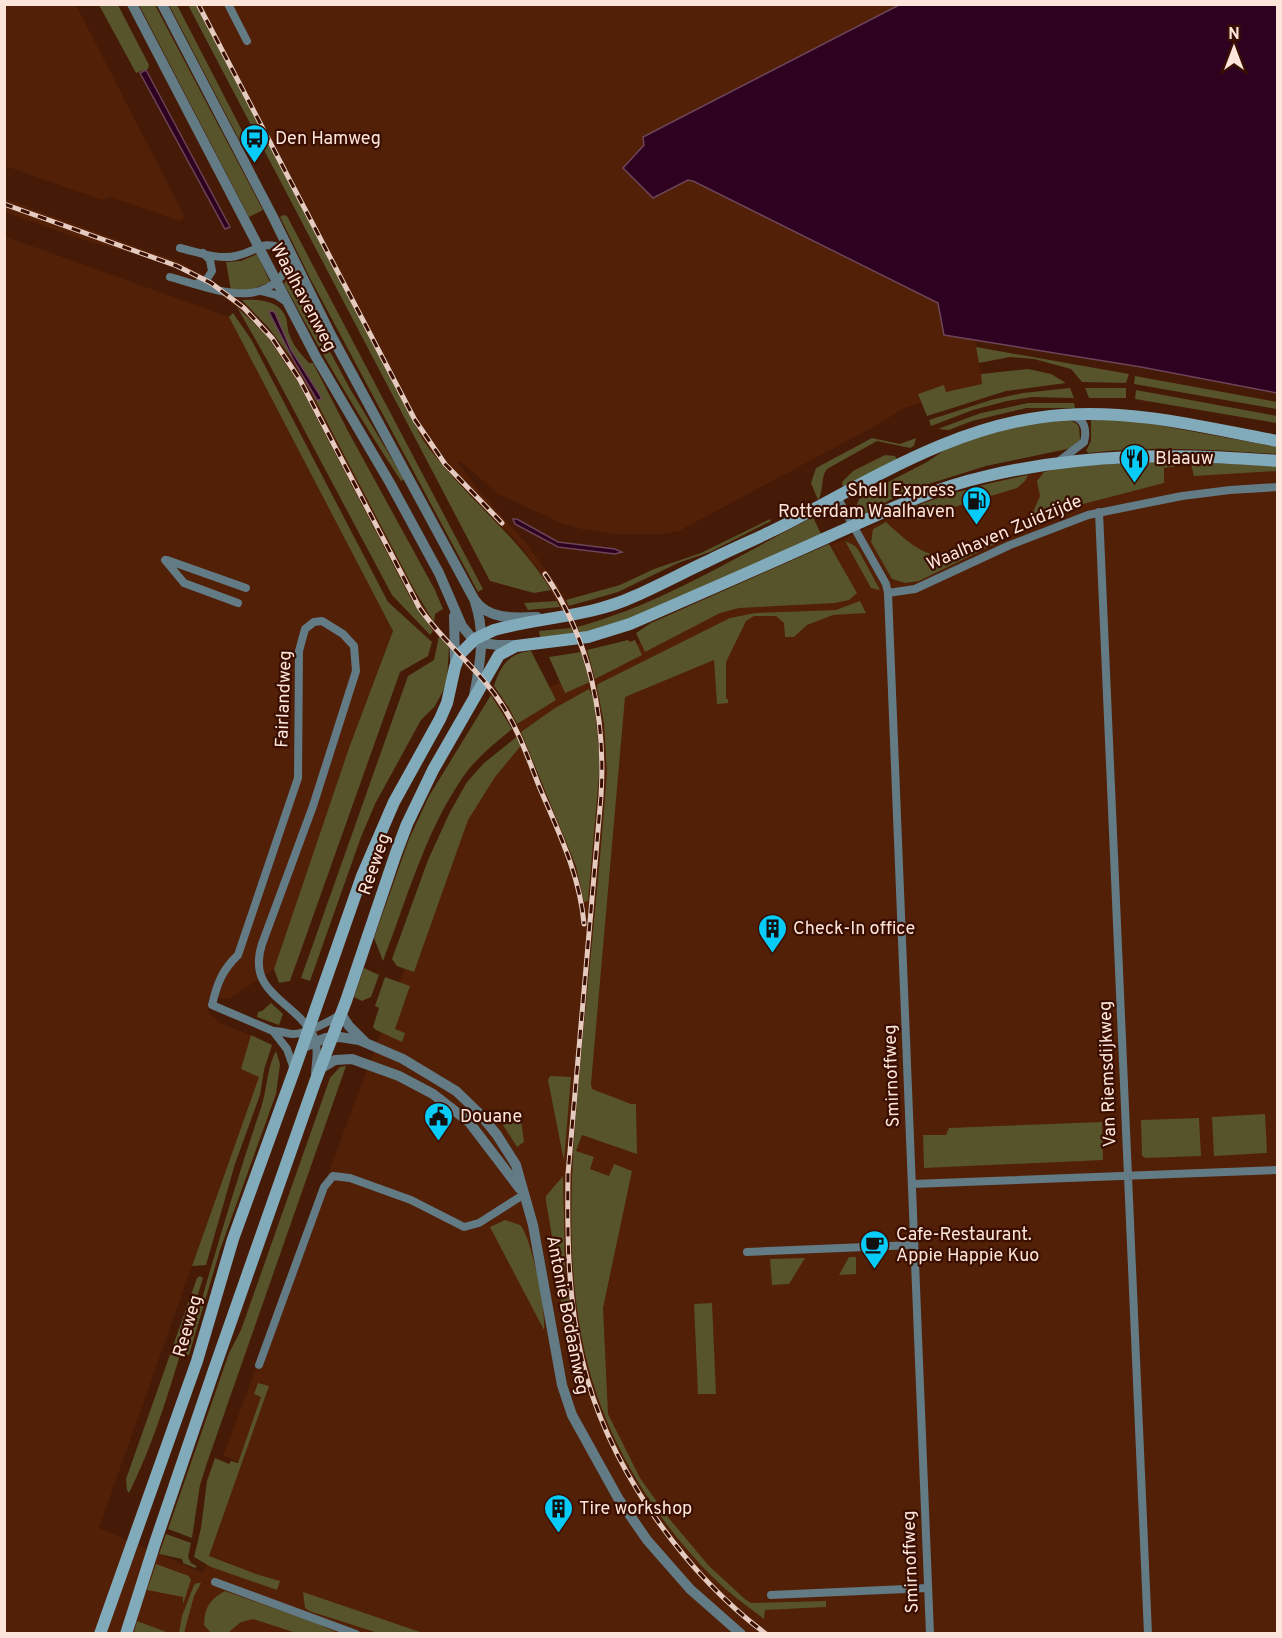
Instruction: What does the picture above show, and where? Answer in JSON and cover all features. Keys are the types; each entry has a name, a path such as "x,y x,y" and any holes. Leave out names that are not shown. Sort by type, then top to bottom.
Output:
{"main road":[{"path":"482,637 588,612 634,597 784,525 930,449 962,436 1007,423 1061,415 1103,413 1137,415 1278,441"},
{"path":"522,645 588,637 630,624 852,526 936,491 981,477 1058,463 1147,455 1191,455 1278,461"},
{"name":"Reeweg","path":"100,1634 197,1361 233,1239 303,1047 336,947 375,844 394,802 440,719 447,703 460,654 482,637"},
{"name":"Reeweg","path":"126,1634 215,1367 407,824 433,770 495,661 504,651 522,645"}],"street":[{"name":"Waalhavenweg","path":"132,4 316,357 435,565 452,601 457,620"},
{"name":"Waalhavenweg","path":"162,4 331,335 480,610"},
{"path":"228,4 247,41"},
{"path":"170,277 228,294 261,291 277,283 287,268 290,253 274,245 258,246 236,256 222,256 180,248"},
{"path":"185,281 200,283 209,277 212,264 203,253"},
{"path":"261,291 276,295 289,304"},
{"path":"1058,463 1078,448 1084,442 1086,435 1083,422 1078,417 1061,415"},
{"name":"Waalhaven Zuidzijde","path":"888,593 915,589 1010,545 1100,512 1206,493 1278,488"},
{"path":"837,497 852,526"},
{"name":"Van Riemsdijkweg","path":"1100,512 1148,1634"},
{"name":"Smirnoffweg","path":"852,526 886,584 888,593 930,1634"},
{"path":"238,603 184,583 165,560 246,588"},
{"path":"480,610 496,615 519,617 563,616 588,612"},
{"name":"Reeweg","path":"473,699 482,637 480,610"},
{"path":"457,620 467,633 482,637 497,645 522,645"},
{"name":"Reeweg","path":"454,671 457,620"},
{"name":"Fairlandweg","path":"273,1031 212,1005 226,966 238,955 298,778 299,651 306,629 314,622 322,621 344,634 354,646 356,671 313,806 262,944 258,964 265,985 297,1016"},
{"path":"297,1016 309,1015 315,1011"},
{"path":"294,1071 287,1049 273,1031 280,1030 291,1034 331,1021 341,1014"},
{"name":"Antonie Bodaanweg","path":"341,1014 349,1026 367,1043"},
{"path":"297,1016 309,1029"},
{"name":"Reeweg","path":"309,1029 317,1050 315,1082"},
{"name":"Antonie Bodaanweg","path":"303,1047 315,1041 333,1037 367,1043 403,1059 431,1074 469,1102 497,1135 516,1165 536,1235 562,1385 572,1415 618,1498 653,1547 690,1589 741,1634"},
{"name":"Antonie Bodaanweg","path":"320,1069 335,1060 352,1059 399,1076 433,1094 469,1122 524,1195"},
{"path":"912,1184 1278,1170"},
{"path":"259,1365 326,1182 333,1176 350,1178 423,1205 464,1227 479,1223 524,1195"},
{"path":"747,1252 914,1245"},
{"path":"215,1582 356,1634"},
{"path":"771,1595 928,1588"}],"shaded area":[{"path":"5,4 76,5 185,217 180,221 110,197 102,200 5,166"},
{"path":"99,5 118,5 149,65 148,69 136,73"},
{"path":"139,5 155,5 263,210 249,217"},
{"path":"169,5 177,5 249,144 243,147"},
{"path":"188,5 196,5 423,440 454,478 522,550 551,590 534,593 490,581"},
{"path":"196,5 939,5 697,170 979,323 975,340 983,384 904,408 881,423 679,531 664,534 614,534 581,529 561,523 498,494 459,460 458,463 473,483 525,542 556,583 569,606 592,666 789,570 837,542 924,502 958,492 1056,469 1169,461 1277,466 1277,1633 5,1633 4,236 229,317 393,631 349,748 274,969 229,999 207,998 209,1013 222,1024 251,1035 241,1069 259,1077 99,1528 203,1573 241,1463 223,1456 439,876 466,815 512,751 515,737 511,725 491,695 433,631 416,608 299,384 278,351 250,318 189,274 157,260 80,239 5,212 5,199 182,263 249,307 302,374 422,604 444,635 489,681 509,708 517,725 524,700 586,669 571,628 540,572 518,543 443,467 423,440"},
{"path":"899,5 1277,5 1277,393 1141,367 944,335 938,303 693,181 688,180 653,198 623,168 644,145 643,137"},
{"path":"146,70 230,227 225,229 140,73"},
{"path":"287,216 483,589 478,592 311,280 280,217"},
{"path":"257,254 270,282 252,289 231,291 226,262 241,261"},
{"path":"289,275 349,387 404,479 401,481 340,384 284,284"},
{"path":"242,300 267,302 279,307 283,312 294,344 309,363 313,363 435,590 443,609 435,614 434,622 415,591 302,374 317,400 321,397 291,350 275,313 270,314 294,361 268,327"},
{"path":"237,307 267,336 299,384 411,599 433,631 430,635 392,595"},
{"path":"269,312 275,313 291,350 321,397 320,400 317,400 294,361"},
{"path":"233,313 251,339 388,602 432,642 428,656 400,672 290,981 279,983 274,969 349,748 393,631 229,317"},
{"path":"976,347 1129,374 1126,383 1082,382 1071,369 1034,359 1010,357 979,363"},
{"path":"1028,369 1051,374 1066,383 1006,391 927,416 918,394 944,385 946,392 982,384 981,374"},
{"path":"1135,376 1277,402 1277,409 1134,384"},
{"path":"1070,388 1074,398 1032,397 973,410 931,426 929,420 991,400 1023,393"},
{"path":"1085,388 1126,388 1126,398 1089,398"},
{"path":"1136,390 1277,416 1276,423 1135,399"},
{"path":"1028,403 1074,403 1075,408 1026,408 972,421 949,430 938,429 981,413"},
{"path":"1091,419 1141,422 1278,447 1277,454 1160,449 1089,453 1086,451 1091,441"},
{"path":"1070,420 1079,427 1080,440 1072,448 986,466 906,491 863,515 854,513 859,499 865,494 927,462 952,445 1024,424"},
{"path":"872,438 900,444 916,438 914,446 910,448 877,441 827,469 818,500 811,483 816,468"},
{"path":"885,455 895,456 897,460 843,488 842,482 853,471"},
{"path":"1169,461 1277,466 1277,471 1194,476 1191,464 1164,468 1164,483 1037,516 1040,525 1025,531 1040,496 1037,481 1044,472 1074,466"},
{"path":"1028,475 1017,488 938,512 925,519 912,518 904,511 965,490"},
{"path":"813,517 821,534 635,617 580,633 577,627 669,593"},
{"path":"513,519 517,519 558,542 615,549 622,552 615,554 558,547 515,524"},
{"path":"770,519 771,521 710,552 678,563 618,592 569,606 566,600 620,585 654,569 701,553"},
{"path":"886,522 913,545 937,556 946,557 1001,541 919,581 905,583 892,579 871,542 873,529"},
{"path":"845,541 859,551 880,590 871,588"},
{"path":"829,544 857,593 849,600 835,603 739,608 720,613 645,652 636,633 651,623"},
{"path":"557,601 560,607 528,610 524,603"},
{"path":"860,601 866,613 833,615 807,625 794,637 785,637 784,623 776,616 754,616 746,621 726,662 726,699 728,703 717,704 714,660 625,697 591,1084 592,1089 636,1104 637,1154 582,1135 576,1151 594,1157 590,1169 609,1176 614,1164 632,1171 603,1308 608,1414 640,1478 667,1516 709,1566 746,1600 751,1603 826,1601 826,1607 765,1610 764,1619 726,1589 699,1562 677,1538 639,1484 623,1455 597,1395 580,1327 572,1249 572,1171 607,773 604,723 597,687 598,684 730,618 755,613 836,610"},
{"path":"571,628 574,635 540,637 539,631"},
{"path":"439,636 449,647 447,679 443,691 435,706 421,720 375,804 310,981 301,978 408,676 434,660"},
{"path":"628,640 630,642 635,640 642,655 595,679 587,650"},
{"path":"531,651 556,700 517,724 494,686 506,662 516,655"},
{"path":"581,652 590,682 565,693 549,657"},
{"path":"589,689 594,699 600,763 588,901 584,902 576,866 521,732 555,708"},
{"path":"491,695 512,729 474,763 450,798 427,843 383,961 374,938 409,839 429,796"},
{"path":"519,735 523,743 495,777 468,820 414,972 397,966 392,959 428,860 450,812 467,782 484,763"},
{"path":"364,968 379,975 371,997 362,1001 354,997"},
{"path":"385,977 410,986 395,1029 405,1033 402,1042 373,1027 379,1008 375,1006"},
{"path":"271,1003 283,1014 279,1025 257,1017 258,1012"},
{"path":"251,1035 272,1045 264,1070 260,1095 235,1164 206,1265 192,1266 259,1077 241,1069"},
{"path":"276,1051 280,1064 276,1094 220,1250 189,1355 186,1354 231,1200 261,1108"},
{"path":"346,1066 207,1463 200,1485 192,1538 168,1529 229,1353 241,1330 330,1078 340,1067"},
{"path":"550,1076 571,1077 564,1161 548,1080"},
{"path":"1265,1114 1267,1153 1214,1156 1212,1117"},
{"path":"1199,1118 1201,1156 1146,1158 1142,1156 1141,1120"},
{"path":"521,1120 524,1142 517,1147 503,1125"},
{"path":"1102,1122 1103,1160 924,1168 923,1135 946,1135 949,1128"},
{"path":"563,1176 565,1273 580,1375 572,1376 546,1201 546,1196"},
{"path":"505,1220 520,1225 525,1232 540,1292 544,1330 490,1227"},
{"path":"849,1257 856,1257 856,1274 839,1275"},
{"path":"805,1258 789,1284 772,1285 770,1259"},
{"path":"200,1276 203,1278 170,1387 141,1468 129,1493 126,1479 197,1278"},
{"path":"712,1303 716,1394 698,1394 694,1304"},
{"path":"258,1383 269,1386 209,1556 280,1581 277,1590 211,1567 194,1557 201,1528 207,1481 215,1458 229,1464 231,1461 238,1463 261,1397 254,1394"},
{"path":"166,1534 191,1543 188,1557 191,1563 197,1566 195,1568 183,1563 182,1559 159,1554"},
{"path":"156,1564 189,1576 191,1580 183,1604 183,1597 147,1590"},
{"path":"201,1583 194,1596 184,1633 179,1633 182,1616 194,1585"},
{"path":"225,1591 338,1633 296,1633 253,1619 241,1622 228,1633 211,1633 204,1625 205,1613 212,1601"},
{"path":"303,1592 423,1633 378,1633 309,1611 305,1608"},
{"path":"137,1621 169,1633 134,1633"}],"railway":[{"path":"198,4 415,420 445,464 502,523"},
{"path":"4,204 177,266 211,283 244,308 272,338 300,380 419,607 487,684 515,728 573,871 584,924"},
{"path":"545,574 561,599 584,653 592,680 601,738 601,796 568,1174 569,1267 577,1337 593,1398 609,1437 628,1475 651,1512 705,1579 766,1634"}],"place":[{"name":"Den Hamweg","path":"254,164"},
{"name":"Blaauw","path":"1134,484"},
{"name":"Shell Express Rotterdam Waalhaven","path":"976,526"},
{"name":"Check-In office","path":"772,954"},
{"name":"Douane","path":"439,1142"},
{"name":"Cafe-Restaurant. Appie Happie Kuo","path":"875,1270"},
{"name":"Tire workshop","path":"558,1534"}]}
